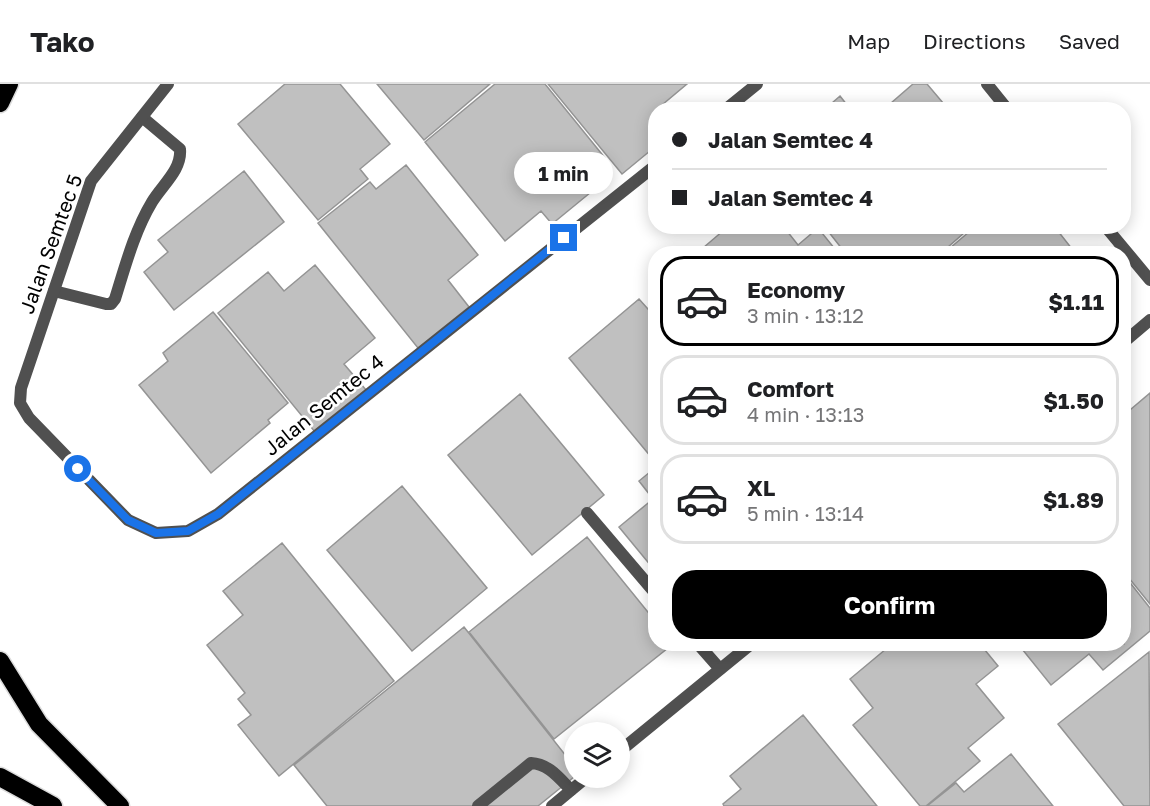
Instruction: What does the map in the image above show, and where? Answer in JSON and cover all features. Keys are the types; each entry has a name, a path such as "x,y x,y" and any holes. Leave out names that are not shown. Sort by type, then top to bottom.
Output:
{"highway":[{"path":"0,103 9,84"},
{"path":"0,661 39,724 120,806"},
{"path":"0,777 53,806"}],"street":[{"name":"Jalan Semtec 5","path":"21,403 21,388 92,181 168,84"},
{"path":"735,102 757,84"},
{"path":"987,84 1002,102"},
{"path":"54,291 106,304 111,304 115,299 137,231 152,202 178,165 181,157 180,149 142,117"},
{"name":"Jalan Semtec 4","path":"21,403 29,418 128,520 156,533 188,531 218,514 648,171"},
{"path":"1112,234 1122,246"},
{"path":"1131,257 1150,280"},
{"path":"1131,336 1150,320"},
{"path":"586,513 648,585"},
{"path":"704,651 720,669"},
{"path":"630,742 743,651"},
{"path":"478,806 531,763 540,763 550,768 571,790"},
{"path":"552,806 573,788"}],"building":[{"path":"285,84 340,84 390,144 360,169 368,179 318,220 238,124"},
{"path":"377,84 490,84 424,140"},
{"path":"495,84 545,84 605,158 585,174 596,188 552,224 541,211 505,241 425,142"},
{"path":"548,84 687,84 666,102 648,102 648,153 622,174"},
{"path":"913,84 927,84 942,102 892,102"},
{"path":"840,96 845,102 833,102"},
{"path":"406,165 478,255 448,280 469,307 418,348 318,223 370,182 376,189"},
{"path":"244,171 284,222 174,310 144,272 168,252 158,240"},
{"path":"719,234 789,234 798,245 811,234 823,234 833,246 705,246"},
{"path":"830,234 963,234 949,246 840,246"},
{"path":"967,234 1060,234 1070,246 952,246"},
{"path":"315,265 375,338 344,364 366,390 315,432 218,313 268,272 284,291"},
{"path":"639,299 648,309 648,453 569,358"},
{"path":"213,312 288,403 268,420 270,423 211,473 139,385 168,361 163,353"},
{"path":"1150,393 1150,604 1131,581 1131,409"},
{"path":"520,394 604,495 532,555 448,455"},
{"path":"648,474 648,493 639,481"},
{"path":"402,486 487,588 412,651 327,550"},
{"path":"648,503 648,562 619,527"},
{"path":"587,537 648,612 648,651 664,651 575,722 564,722 564,731 554,739 469,632"},
{"path":"282,543 394,681 279,776 238,725 251,715 238,699 245,693 207,645 243,615 223,591"},
{"path":"1131,584 1150,608 1150,631 1131,647"},
{"path":"464,627 564,753 564,785 538,806 327,806 294,765"},
{"path":"884,651 986,651 998,666 976,684 1004,718 968,748 980,761 926,806 920,806 853,725 873,708 850,679"},
{"path":"1024,651 1126,651 1103,670 1089,654 1051,685"},
{"path":"1149,652 1150,806 1124,806 1058,724"},
{"path":"803,715 877,806 724,806 723,804 741,789 730,776"},
{"path":"1011,754 1053,806 927,806 956,783 964,792"}],"route":[{"path":"78,469 128,520 156,533 188,531 218,514 564,238"}]}
